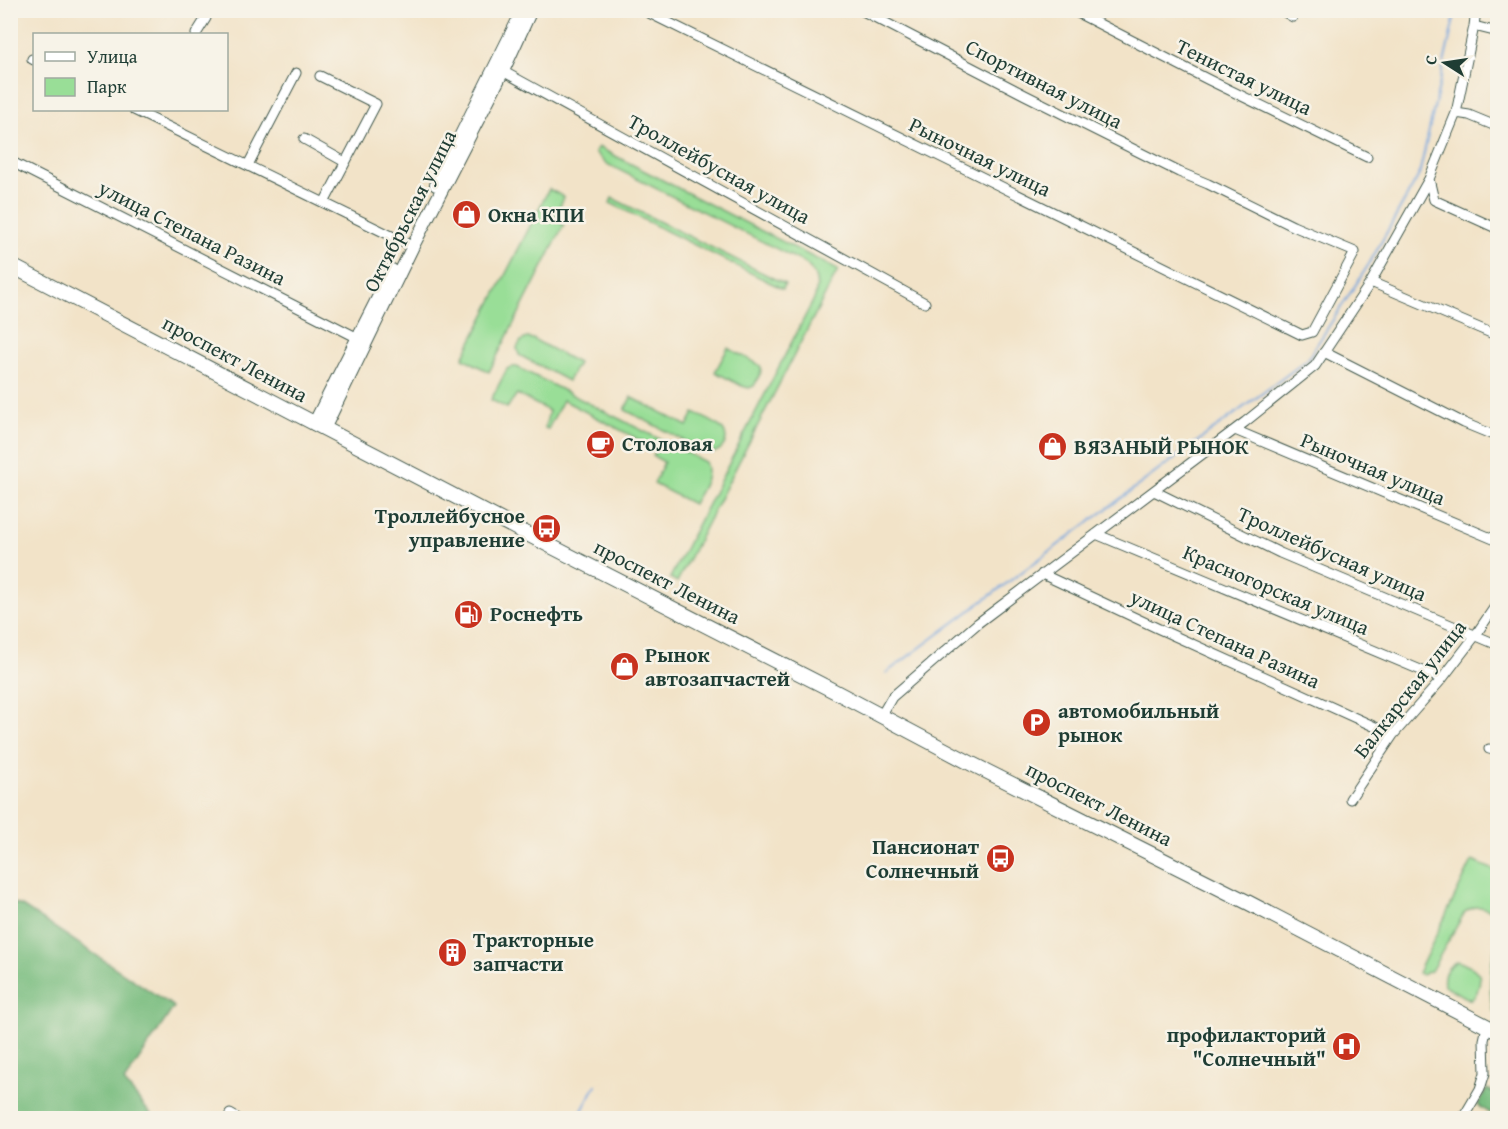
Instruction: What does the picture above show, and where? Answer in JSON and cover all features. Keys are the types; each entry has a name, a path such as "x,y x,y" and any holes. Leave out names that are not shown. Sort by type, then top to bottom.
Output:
{"main road":[{"name":"Октябрьская улица","path":"319,426 413,246 499,69 522,10"},
{"name":"Октябрьская улица","path":"319,426 359,356 362,340 406,243 531,10"},
{"name":"проспект Ленина","path":"10,265 970,763 1249,903 1492,1029"}],"street":[{"name":"Рыночная улица","path":"643,10 1302,335"},
{"name":"Спортивная улица","path":"861,10 1179,172 1293,226 1355,252 1312,332 1302,335"},
{"name":"Тенистая улица","path":"1072,10 1367,157"},
{"path":"1281,10 1293,17"},
{"path":"881,716 892,697 978,623 1235,430 1315,366 1371,282 1429,179 1456,113 1476,10"},
{"path":"197,33 206,18"},
{"path":"1474,26 1497,33"},
{"name":"Троллейбусная улица","path":"499,69 925,303"},
{"path":"248,165 296,73"},
{"path":"320,76 376,104 324,203"},
{"path":"136,111 406,243"},
{"path":"154,119 158,111"},
{"path":"1456,113 1469,115 1497,127"},
{"path":"304,139 345,162"},
{"name":"улица Степана Разина","path":"10,161 362,340"},
{"path":"1429,179 1434,200 1497,229"},
{"path":"1371,282 1497,336"},
{"path":"1324,352 1446,414 1497,437"},
{"name":"Рыночная улица","path":"1235,430 1497,541"},
{"name":"Троллейбусная улица","path":"1154,491 1280,553 1497,645"},
{"name":"Красногорская улица","path":"1096,534 1442,679"},
{"name":"улица Степана Разина","path":"1042,574 1393,735"},
{"name":"Балкарская улица","path":"1350,799 1393,735 1442,679 1475,636 1497,602"},
{"path":"1463,1119 1480,1089 1485,1073 1484,1040 1492,1029"}],"green space":[{"path":"598,147 838,270 677,582 670,578 815,297 817,287 814,274 805,263 605,163 595,152"},
{"path":"549,189 564,197 554,219 564,225 489,372 463,358"},
{"path":"612,198 785,284 783,289 610,203"},
{"path":"527,338 578,363 568,381 519,355 517,348 521,341"},
{"path":"728,348 761,367 754,386 749,388 742,386 715,372"},
{"path":"517,367 705,462 706,479 693,504 654,484 664,462 653,456 657,449 563,400 548,429 545,428 549,411 517,394 507,408 491,400 507,369"},
{"path":"631,397 687,426 694,413 711,421 724,432 726,437 724,446 711,453 706,452 625,410"},
{"path":"1472,861 1497,871 1497,914 1477,907 1465,912 1431,971 1422,975 1418,973"},
{"path":"10,902 22,906 174,1007 124,1082 154,1118 11,1118"},
{"path":"1497,944 1496,1013 1493,1011 1490,977"},
{"path":"1458,961 1473,968 1479,974 1478,988 1471,1000 1444,986 1446,971"},
{"path":"1487,1089 1497,1094 1497,1118 1478,1105"}],"waterway":[{"path":"886,673 1307,360 1369,264 1419,175 1456,10"},
{"path":"578,1118 596,1085"}],"place":[{"name":"Окна КПИ","path":"467,215"},
{"name":"Столовая","path":"601,444"},
{"name":"ВЯЗАНЫЙ РЫНОК","path":"1053,447"},
{"name":"Троллейбусное управление","path":"546,528"},
{"name":"Роснефть","path":"469,614"},
{"name":"Рынок автозапчастей","path":"624,667"},
{"name":"автомобильный рынок","path":"1037,723"},
{"name":"Пансионат Солнечный","path":"1000,859"},
{"name":"Тракторные запчасти","path":"452,952"},
{"name":"профилакторий \"Солнечный\"","path":"1347,1047"}]}
